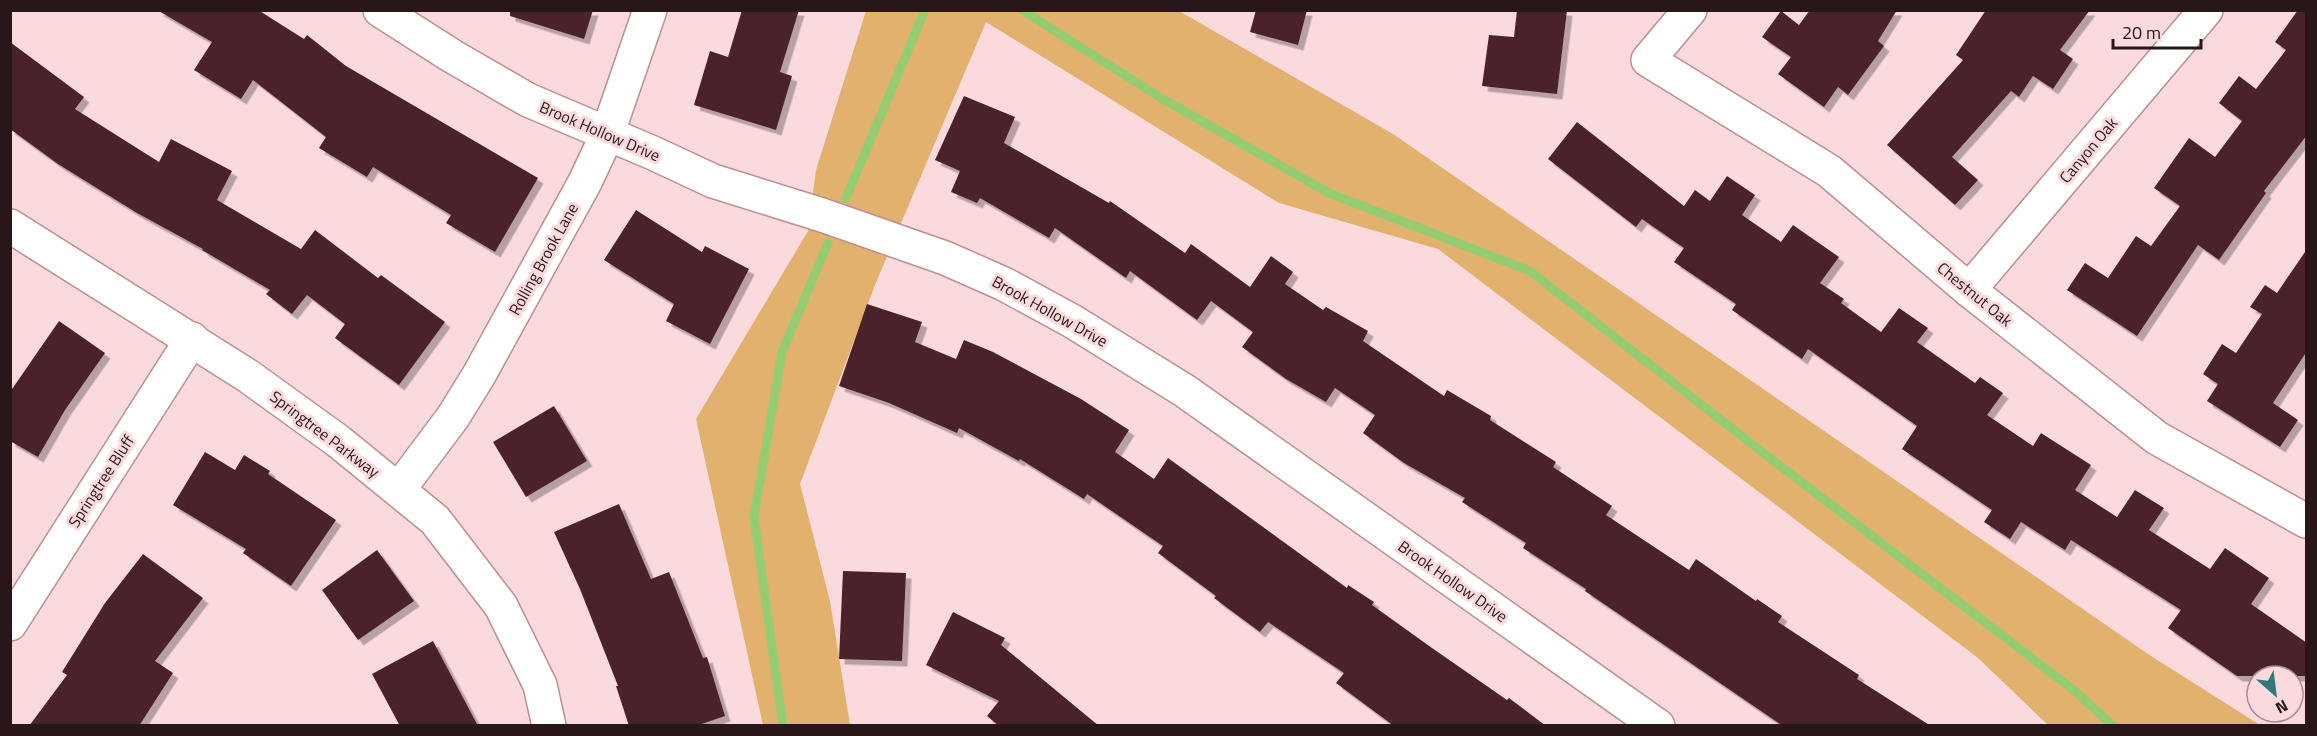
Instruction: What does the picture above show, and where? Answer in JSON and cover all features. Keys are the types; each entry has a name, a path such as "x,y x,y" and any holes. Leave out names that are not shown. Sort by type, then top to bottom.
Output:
{"street":[{"name":"Brook Hollow Drive","path":"381,10 452,56 528,100 713,181 822,215 945,258 1004,284 1072,321 1185,391 1658,726"},
{"name":"Rolling Brook Lane","path":"399,489 453,417 479,375 585,182 607,135 650,10"},
{"name":"Chestnut Oak","path":"1690,10 1648,60 1829,171 1969,290 2157,438 2307,521"},
{"name":"Canyon Oak","path":"1969,290 2206,10"},
{"name":"Springtree Parkway","path":"10,226 248,376 338,441 435,520 501,606 540,685 549,726"},
{"name":"Springtree Bluff","path":"10,624 192,339"}],"shaded area":[{"path":"866,11 1179,11 1393,134 2151,656 2245,716 2245,724 2260,725 2048,725 1978,658 1438,249 1279,203 986,22 875,285 800,484 830,601 850,725 763,725 696,419 808,231 816,170"}],"building":[{"path":"157,10 258,10 304,39 307,35 346,66 538,178 495,252 446,223 451,215 373,167 367,177 319,148 326,137 253,80 241,99 194,70 212,42"},
{"path":"510,10 593,10 584,39 510,16"},
{"path":"742,10 799,10 780,72 792,76 776,130 694,105 710,51 728,57"},
{"path":"1256,10 1307,10 1298,45 1250,32"},
{"path":"1517,10 1567,10 1557,94 1482,86 1489,35 1514,37"},
{"path":"1810,10 1897,10 1878,41 1884,46 1848,95 1838,87 1824,107 1778,74 1791,57 1762,37 1781,11 1799,25"},
{"path":"1986,10 2090,10 2060,50 2073,59 2053,89 2033,76 2019,97 2011,91 1952,157 1978,180 1955,205 1887,145 1963,60 1956,55"},
{"path":"2298,10 2307,10 2307,135 2264,191 2266,193 2219,260 2198,245 2137,336 2067,290 2085,263 2108,278 2136,236 2151,246 2180,206 2154,188 2189,138 2215,157 2242,121 2219,103 2239,76 2256,89 2286,50 2275,42"},
{"path":"10,42 84,97 75,109 159,162 171,139 232,171 217,200 301,249 315,230 378,278 381,275 445,322 399,385 335,338 345,324 307,295 292,314 266,294 270,290 203,249 137,213 58,164 10,129"},
{"path":"964,96 1015,117 1004,143 1109,203 1110,201 1185,253 1191,244 1250,287 1271,256 1293,272 1285,284 1323,310 1326,307 1368,331 1363,341 1444,396 1447,390 1491,416 1490,420 1556,462 1553,467 1612,506 1606,515 1689,570 1696,559 1756,601 1757,599 1782,616 1778,622 1859,675 1857,679 1931,726 1783,726 1523,548 1526,543 1462,502 1465,498 1404,463 1363,433 1375,415 1335,388 1326,402 1286,379 1242,347 1253,332 1211,301 1197,320 1130,271 1126,278 1055,228 1049,238 980,198 977,203 951,192 960,171 935,160"},
{"path":"1577,122 1684,206 1695,190 1710,201 1727,176 1755,195 1742,215 1781,242 1793,225 1839,257 1820,283 1844,299 1841,303 1881,332 1899,308 1928,328 1917,342 1975,383 1980,377 2003,393 1987,415 2033,446 2041,433 2091,465 2075,490 2117,517 2135,490 2164,508 2149,530 2210,569 2225,548 2269,578 2251,604 2307,643 2307,676 2305,676 2305,664 2245,664 2245,676 2237,676 2168,628 2181,610 2071,540 2065,550 2021,522 2010,539 1984,522 1992,510 1902,449 1917,426 1808,349 1802,359 1732,310 1736,304 1674,262 1684,248 1642,219 1636,227 1548,159"},
{"path":"636,210 702,252 705,246 749,269 710,344 666,321 674,304 604,260"},
{"path":"2307,249 2307,351 2273,403 2298,420 2280,447 2207,401 2218,384 2203,374 2222,344 2236,353 2262,314 2250,307 2265,285 2277,293"},
{"path":"867,304 922,322 915,342 956,359 964,340 993,352 1081,399 1129,430 1115,452 1154,479 1168,458 1347,588 1348,585 1374,602 1372,605 1507,700 1509,698 1546,726 1394,726 1336,683 1344,673 1268,622 1260,632 1158,553 1163,546 1087,494 1084,499 1020,459 1019,461 959,428 957,433 889,403 839,386"},
{"path":"59,321 105,353 65,410 38,457 10,441 10,392"},
{"path":"554,406 587,461 526,497 493,442"},
{"path":"205,452 235,470 244,455 270,471 268,474 336,520 291,586 243,553 246,549 173,505"},
{"path":"619,504 651,579 669,572 703,658 707,657 725,716 696,726 629,726 616,686 618,686 580,589 554,532"},
{"path":"377,550 414,601 358,640 322,590"},
{"path":"143,554 203,598 155,661 173,673 139,726 29,726 67,675 62,672 105,603"},
{"path":"843,571 906,573 902,661 839,659"},
{"path":"953,612 1005,638 1001,645 1099,726 999,726 987,716 999,701 926,665"},
{"path":"433,641 478,726 400,726 372,674"}],"waterway":[{"path":"846,198 925,10"},
{"path":"1022,10 1161,98 1329,193 1530,271 2075,691 2113,726"},
{"path":"783,726 754,517 782,352 828,243"}]}
